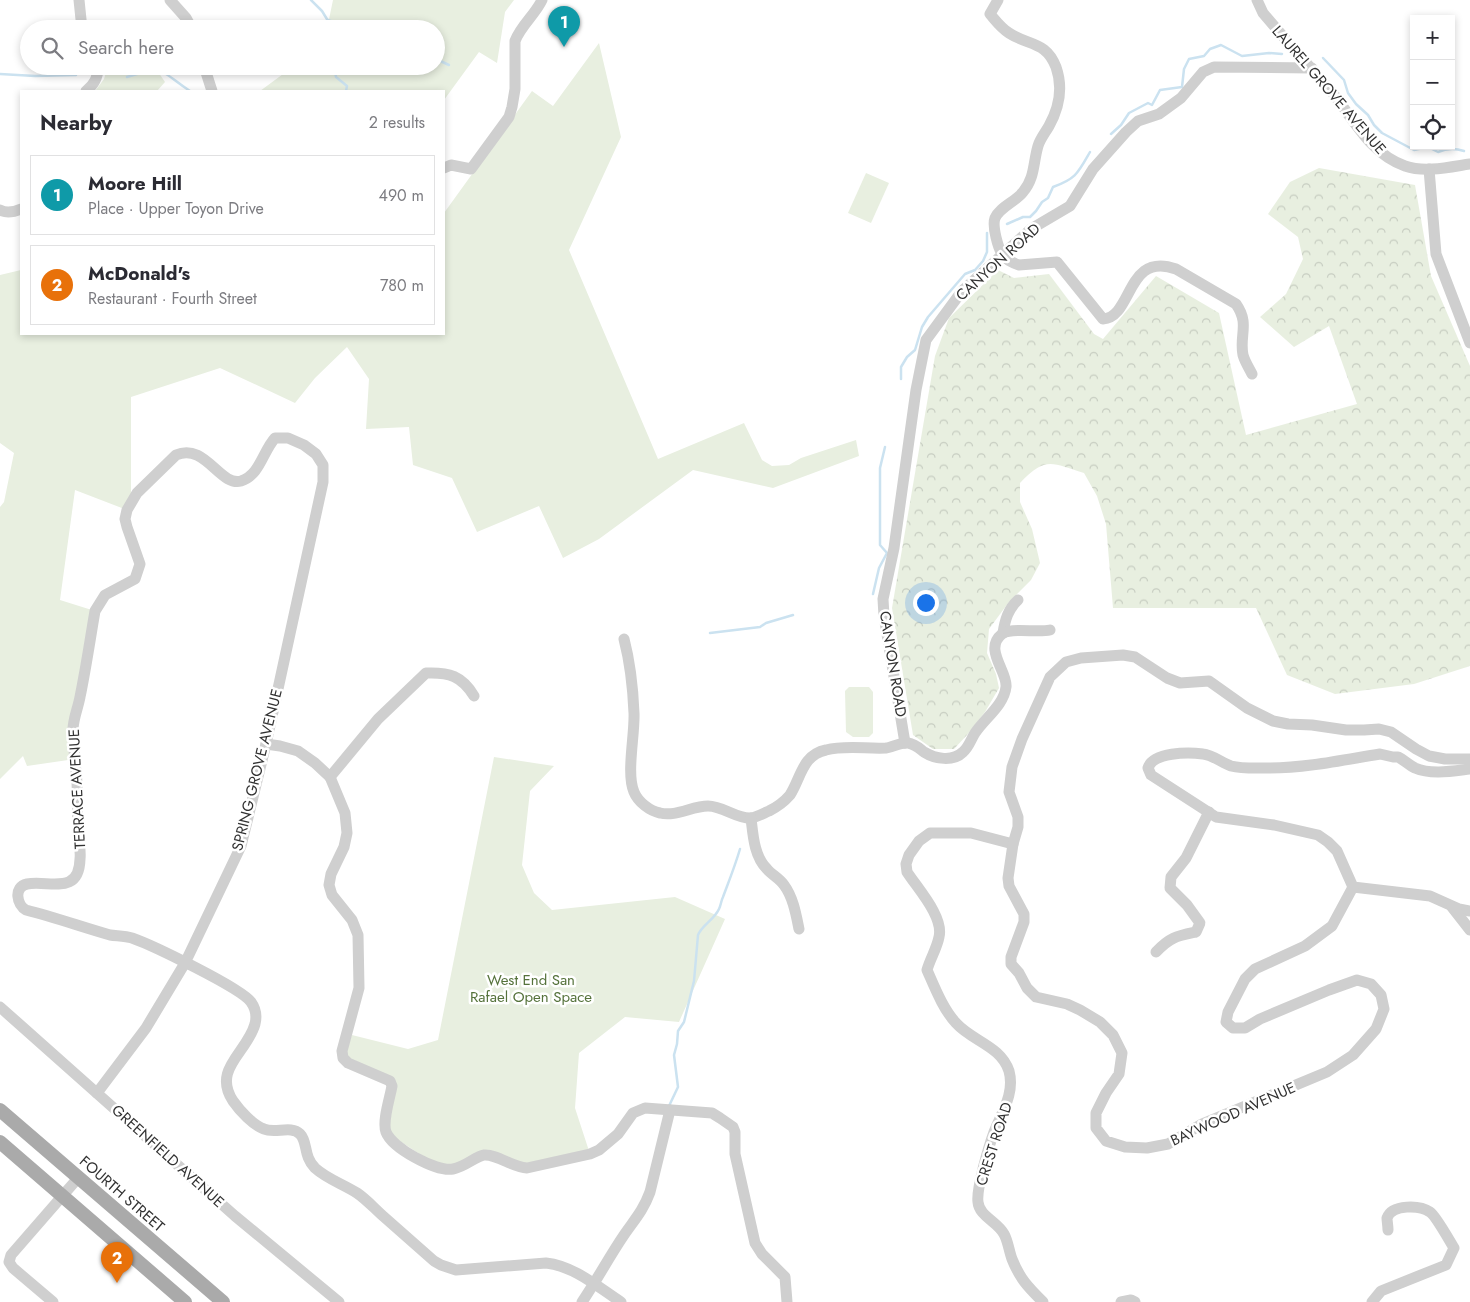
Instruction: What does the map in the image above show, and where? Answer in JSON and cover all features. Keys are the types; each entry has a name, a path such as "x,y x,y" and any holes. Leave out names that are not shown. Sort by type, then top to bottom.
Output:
{"main road":[{"name":"FOURTH STREET","path":"0,1110 223,1302"},
{"path":"0,1142 186,1302"}],"street":[{"path":"79,0 81,20"},
{"path":"170,0 187,20"},
{"path":"445,168 451,165 471,169 508,117 515,89 515,41 542,0"},
{"path":"998,0 990,14 999,26 1010,34 1044,48 1056,68 1060,92 1057,109 1038,146 1034,171 1030,181 1023,192 996,217 994,225 1002,255 1019,265 1058,262 1103,319 1112,316 1118,310 1139,277 1146,271 1158,265 1176,269 1236,304 1242,312 1244,319 1244,356 1252,374"},
{"name":"LAUREL GROVE AVENUE","path":"1258,0 1263,13 1346,109 1369,142 1388,159 1407,167 1429,170 1470,164"},
{"name":"CANYON ROAD","path":"905,743 884,616 883,599 894,548 916,390 926,340 962,291 1031,229 1070,206 1093,169 1126,132 1138,121 1159,114 1181,98 1203,72 1214,67 1312,68"},
{"path":"87,90 94,84 98,75"},
{"path":"207,75 212,90"},
{"path":"1429,170 1436,254 1470,343"},
{"path":"0,210 8,213 20,209"},
{"name":"TERRACE AVENUE","path":"318,503 323,482 323,465 316,454 304,445 288,438 275,438 270,443 255,472 240,481 226,476 198,455 182,452 176,455 137,493 125,518 140,564 134,579 105,595 95,611 80,701 73,724 78,784 80,866 72,880 62,884 27,884 18,892 18,900 21,907 26,910 111,935 132,938 185,963 242,994 251,1001 255,1009 255,1025 227,1070 226,1084 234,1103 264,1129 277,1131 294,1130 301,1135 309,1161 316,1169 358,1194 441,1265 456,1270 546,1262 556,1264 568,1268 621,1302"},
{"name":"SPRING GROVE AVENUE","path":"97,1093 146,1028 185,963 241,846 266,744 318,503"},
{"path":"1003,633 1005,619 1018,600"},
{"path":"624,639 628,655 634,714 632,783 637,798 645,806 660,813 676,813 708,806 751,818 766,812 785,800 791,793 806,761 821,751 886,748 905,743 911,744 939,758 956,756 964,751 976,731 999,704 1006,688 1007,683 996,656 995,646 998,638 1003,633 1009,631 1040,632 1050,630"},
{"name":"BAYWOOD AVENUE","path":"1353,887 1332,926 1305,946 1255,969 1245,979 1228,1012 1226,1022 1233,1028 1245,1028 1260,1019 1357,980 1371,984 1381,995 1384,1010 1376,1029 1353,1055 1327,1072 1202,1124 1168,1144 1147,1148 1125,1147 1106,1141 1096,1128 1096,1113 1119,1074 1122,1053 1113,1035 1100,1022 1080,1010 1067,1004 1036,997 1027,988 1019,973 1011,964 1011,957 1024,922 1024,914 1009,886 1008,878 1013,844 1018,827 1018,817 1010,792 1012,767 1022,739 1050,677 1066,662 1081,658 1123,655 1136,657 1167,678 1180,683 1209,681 1247,708 1273,721 1346,730 1379,729 1391,732 1429,756 1445,759 1470,759"},
{"path":"330,778 378,719 426,673 442,672 454,676 467,684 474,696"},
{"path":"266,744 298,751 315,763 330,778 345,813 347,833 344,847 331,874 330,885 332,895 352,920 358,935 359,988 342,1051 343,1058 348,1063 390,1081 392,1086 384,1123 386,1132 393,1142 425,1163 451,1170 461,1168 481,1155 488,1155 518,1167 527,1168 543,1166 599,1150 618,1134 629,1116 638,1110 656,1108 712,1114 728,1123 735,1132 735,1154 755,1243 762,1254 785,1276 787,1302"},
{"path":"1470,769 1434,772 1414,767 1398,757 1393,758 1380,754 1268,768 1231,766 1204,754 1177,754 1155,758 1148,768 1151,775 1216,817 1318,835 1337,851 1353,887 1430,896 1470,911"},
{"path":"1156,952 1174,936 1196,932 1200,923 1187,905 1170,888 1171,877 1186,858 1209,812"},
{"path":"751,818 753,838 762,864 783,884 788,892 799,929"},
{"name":"CREST ROAD","path":"1013,844 972,833 930,833 919,842 909,855 906,872 938,918 939,938 926,970 941,1001 955,1023 969,1035 998,1052 1009,1071 1011,1084 1009,1099 994,1134 979,1187 978,1203 980,1210 1000,1227 1005,1234 1021,1279 1043,1302"},
{"path":"1451,905 1470,930"},
{"name":"GREENFIELD AVENUE","path":"0,1007 235,1216 339,1302"},
{"path":"582,1302 624,1234 640,1215 645,1205 650,1192 670,1110"},
{"path":"53,1302 13,1268 9,1262 11,1255 78,1178"},
{"path":"1372,1302 1381,1291 1446,1265 1454,1248 1431,1212 1422,1209 1404,1206 1392,1212 1387,1218 1388,1230"},
{"path":"1121,1302 1130,1300 1136,1302"}],"green space":[{"path":"333,0 514,0 505,12 497,63 479,52 445,99 445,90 261,90 282,75 445,75 445,20 329,20"},
{"path":"599,43 621,137 569,250 658,459 744,423 762,460 772,466 789,465 801,458 856,440 859,456 773,488 693,470 599,539 563,558 539,506 477,532 452,478 413,465 409,427 366,429 369,379 347,347 315,378 295,403 220,368 131,397 131,501 127,510 75,490 60,600 95,611 81,692 75,759 27,766 23,756 0,779 0,507 4,502 14,453 0,443 0,275 20,270 20,335 445,335 445,212 532,91 553,106"},
{"path":"105,75 160,75 165,82 158,90 96,90"},
{"path":"1319,168 1415,185 1431,276 1470,366 1470,666 1414,684 1335,694 1287,675 1256,608 1113,608 1106,524 1097,496 1084,473 1049,464 1036,469 1020,483 1020,502 1032,529 1040,563 1031,580 1009,602 989,629 987,653 996,674 999,688 985,712 954,749 933,749 913,735 892,608 935,356 949,318 998,270 1014,278 1049,274 1094,334 1103,339 1156,276 1219,313 1246,435 1357,404 1329,326 1294,347 1260,317 1286,294 1303,259 1298,237 1268,214 1290,182"},
{"path":"866,173 889,183 871,223 848,213"},
{"path":"849,687 869,687 873,692 873,733 869,737 853,737 846,732 845,691"},
{"name":"West End San Rafael Open Space","path":"494,757 554,766 530,791 522,865 534,893 552,910 675,897 725,919 679,1022 625,1017 579,1053 575,1108 590,1154 518,1167 488,1155 441,1168 386,1132 392,1086 343,1058 352,1035 408,1049 438,1040"}],"waterway":[{"path":"311,0 328,20"},
{"path":"1111,134 1121,125 1129,113 1148,103 1152,105 1160,90 1182,87 1184,69 1189,59 1204,56 1210,49 1221,45 1242,56 1269,53 1282,54"},
{"path":"1323,58 1344,80 1348,93 1382,133 1414,150 1428,147 1438,152 1451,149 1464,151"},
{"path":"445,63 449,65"},
{"path":"0,74 35,76 76,75"},
{"path":"127,77 134,75"},
{"path":"168,75 189,90"},
{"path":"336,75 347,86 346,90"},
{"path":"1007,224 1023,217 1030,217 1042,202 1048,198 1053,187 1067,181 1076,174 1090,152"},
{"path":"901,379 901,367 907,357 915,350 922,327 928,317 965,274 975,270 983,261 987,252 987,233"},
{"path":"873,594 879,568 887,553 880,545 880,468 885,447"},
{"path":"710,633 760,627 766,623 793,615"},
{"path":"669,1106 678,1087 674,1055 678,1031 684,1022 694,981 698,935 719,909 740,849"}],"place":[{"name":"Moore Hill","path":"564,47"},
{"name":"McDonald's","path":"117,1283"}]}
